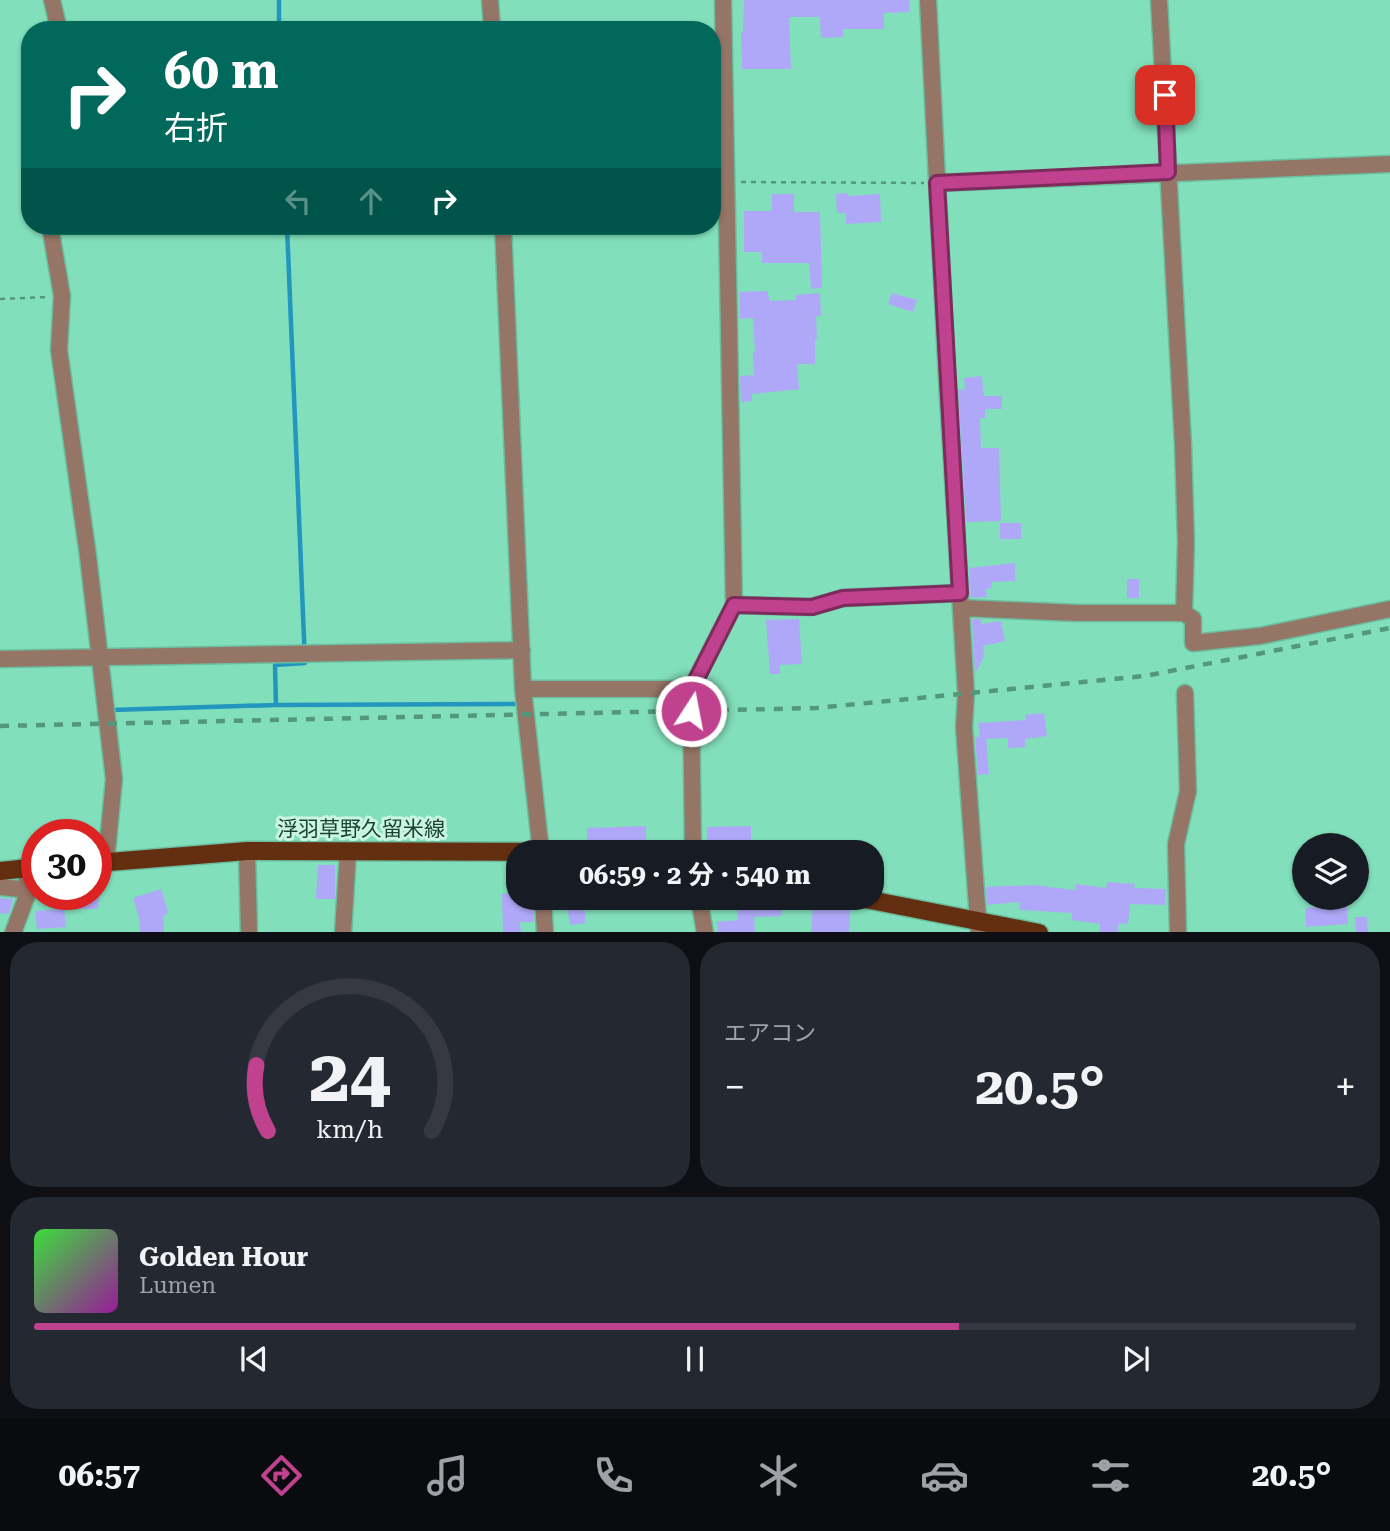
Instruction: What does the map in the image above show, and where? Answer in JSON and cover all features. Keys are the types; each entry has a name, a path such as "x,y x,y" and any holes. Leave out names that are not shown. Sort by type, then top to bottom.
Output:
{"main road":[{"name":"浮羽草野久留米線","path":"112,861 247,851 506,852"},
{"path":"0,871 21,868"},
{"path":"884,904 978,927 1029,932"}],"street":[{"path":"52,0 57,21"},
{"path":"491,0 492,21"},
{"path":"693,840 691,690 734,605 723,0"},
{"path":"928,0 966,694 964,727 978,927"},
{"path":"1159,0 1184,445 1184,613"},
{"path":"937,183 1390,164"},
{"path":"52,235 62,296 59,350 101,659 114,779 108,819"},
{"path":"503,235 523,689 540,840"},
{"path":"734,605 812,607 843,598 961,601 1184,613 1193,619 1194,643 1260,636 1390,609"},
{"path":"0,659 522,650"},
{"path":"523,689 691,690"},
{"path":"1178,932 1176,844 1188,791 1185,693"},
{"path":"247,851 249,932"},
{"path":"343,932 348,852"},
{"path":"0,887 21,889"},
{"path":"13,932 22,910"},
{"path":"544,910 545,932"},
{"path":"701,910 705,932"}],"path":[{"path":"726,183 937,183"},
{"path":"0,299 62,296"}],"building":[{"path":"744,0 909,0 910,12 884,13 884,29 843,29 843,37 821,38 820,17 789,17 791,69 742,69"},
{"path":"848,193 848,196 880,194 881,222 846,224 846,213 837,213 836,194"},
{"path":"772,194 794,194 794,212 820,212 822,288 811,289 809,263 762,263 762,252 744,252 744,211 772,211"},
{"path":"767,291 770,301 796,300 796,295 820,293 821,316 816,316 815,364 797,364 799,389 752,394 752,401 741,402 740,376 754,375 755,352 753,318 740,319 739,292"},
{"path":"892,293 917,300 913,312 888,304"},
{"path":"982,376 984,396 1002,396 1002,409 985,409 985,418 980,418 981,448 999,448 1001,521 966,522 958,390 965,389 964,378"},
{"path":"1000,523 1021,523 1021,539 1000,539"},
{"path":"1015,563 1015,581 991,582 992,588 986,589 987,597 971,598 969,568"},
{"path":"1127,579 1139,579 1139,598 1127,598"},
{"path":"799,619 802,664 780,665 780,674 770,674 766,620"},
{"path":"972,619 981,619 981,624 1001,621 1005,641 983,646 984,656 975,674"},
{"path":"1044,713 1047,736 1025,739 1025,747 1008,748 1008,738 986,739 989,774 978,775 975,737 980,737 978,723 1026,720 1025,715"},
{"path":"646,826 646,840 587,840 587,828"},
{"path":"751,826 751,840 707,840 707,827"},
{"path":"318,865 335,865 335,899 316,899"},
{"path":"1107,882 1135,884 1134,888 1166,889 1165,905 1130,904 1128,924 1119,923 1118,932 1099,932 1100,924 1072,920 1072,913 1020,910 1019,902 987,905 986,887 1032,885 1075,890 1076,884 1106,888"},
{"path":"161,889 168,912 163,916 164,932 140,932 133,898"},
{"path":"502,894 506,894 506,910 533,910 534,922 520,922 521,932 503,932"},
{"path":"0,898 13,899 9,914 0,913"},
{"path":"64,910 66,927 37,929 35,911"},
{"path":"568,910 584,910 586,923 570,925"},
{"path":"737,910 782,910 782,916 754,917 755,932 718,932 717,922 738,920"},
{"path":"812,910 851,910 849,932 811,932"},
{"path":"1305,910 1347,910 1348,924 1306,927"},
{"path":"1355,917 1367,917 1368,932 1356,932"}],"waterway":[{"path":"279,0 279,21"},
{"path":"276,705 275,665 305,663 287,235"},
{"path":"111,710 276,705 518,704"}],"railway":[{"path":"0,726 816,708 1145,676 1390,628"}],"route":[{"path":"691,711 691,690 734,605 812,607 843,598 960,593 937,183 1168,172 1165,95"}]}
